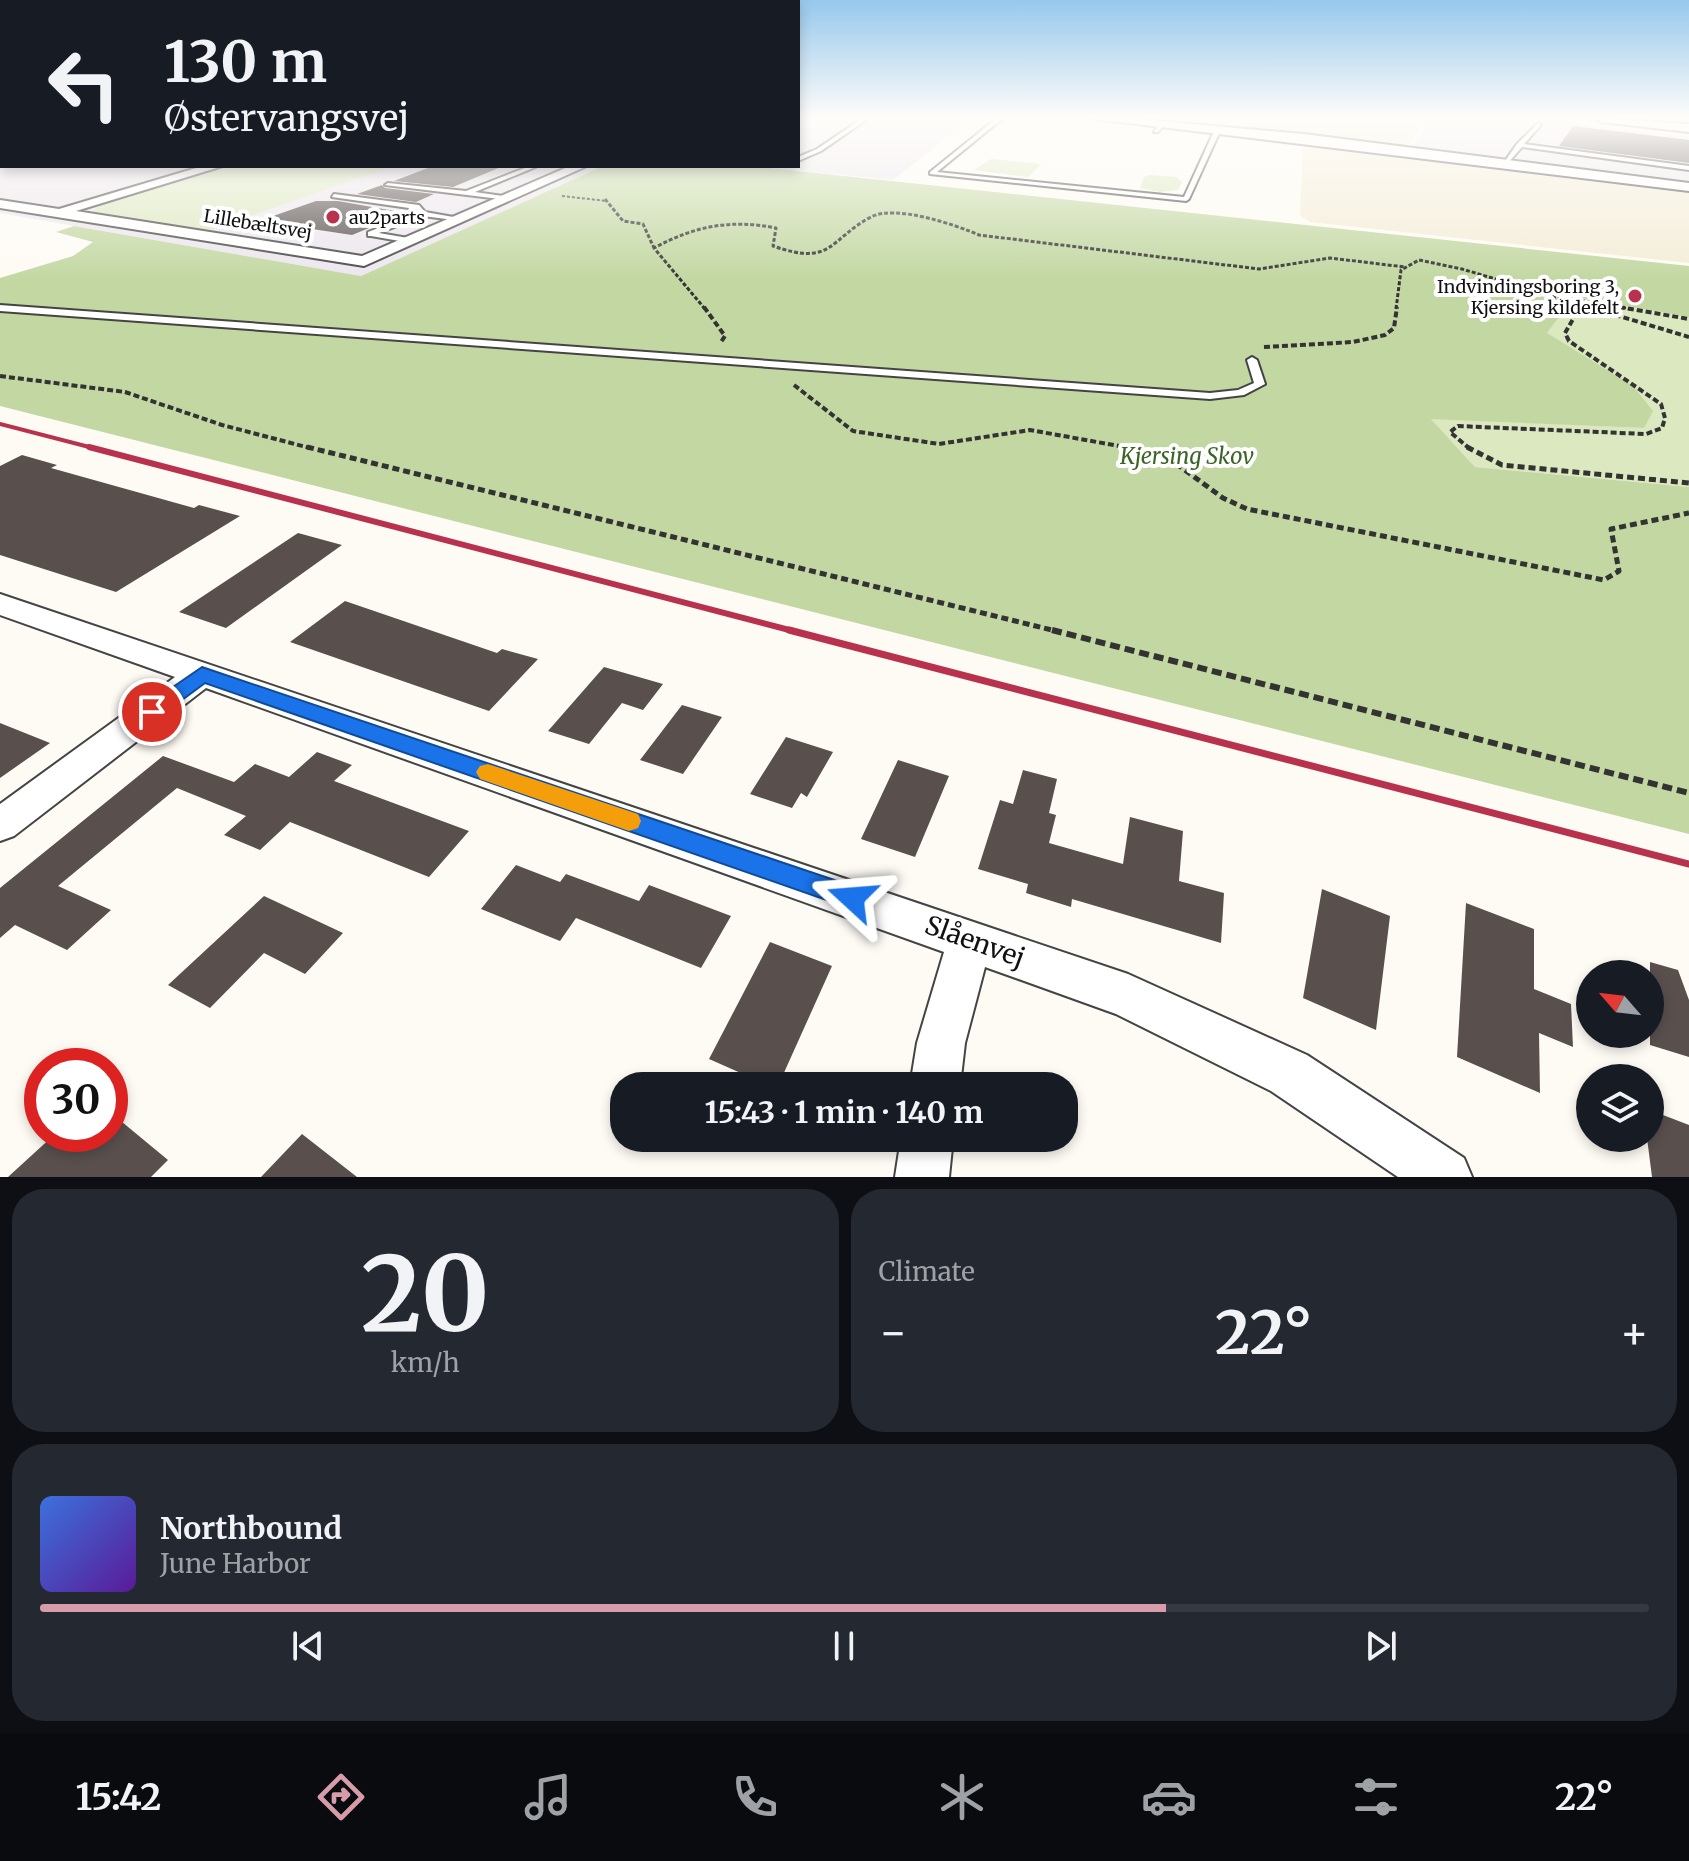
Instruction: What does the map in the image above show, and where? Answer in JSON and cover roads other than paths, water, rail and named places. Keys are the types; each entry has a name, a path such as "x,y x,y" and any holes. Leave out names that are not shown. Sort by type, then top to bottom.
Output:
{"street":[{"name":"Lillebæltsvej","path":"55,213 193,173"},
{"path":"1581,173 1689,187"},
{"name":"Lillebæltsvej","path":"0,204 364,261 562,174"},
{"name":"Slåenvej","path":"0,604 970,938 1128,996 1289,1073 1445,1177"},
{"path":"0,825 202,674"},
{"path":"937,1072 941,1043 970,938"},
{"path":"922,1177 925,1152"}],"lane":[{"path":"467,193 516,173"},
{"path":"554,173 562,174"},
{"path":"932,173 1186,199 1198,173"},
{"path":"388,185 513,196"},
{"path":"334,196 419,207 422,214"},
{"path":"411,241 371,234 422,214 461,219"},
{"path":"0,308 1210,396 1240,393 1260,384 1252,360"}],"railway":[{"path":"0,424 97,449"},
{"path":"89,447 797,632"},
{"path":"789,630 1689,864"}],"place":[{"name":"au2parts","path":"333,217"},
{"name":"Indvindingsboring 3, Kjersing kildefelt","path":"1635,296"}],"park label":[{"name":"Kjersing Skov","path":"1187,456"}]}
